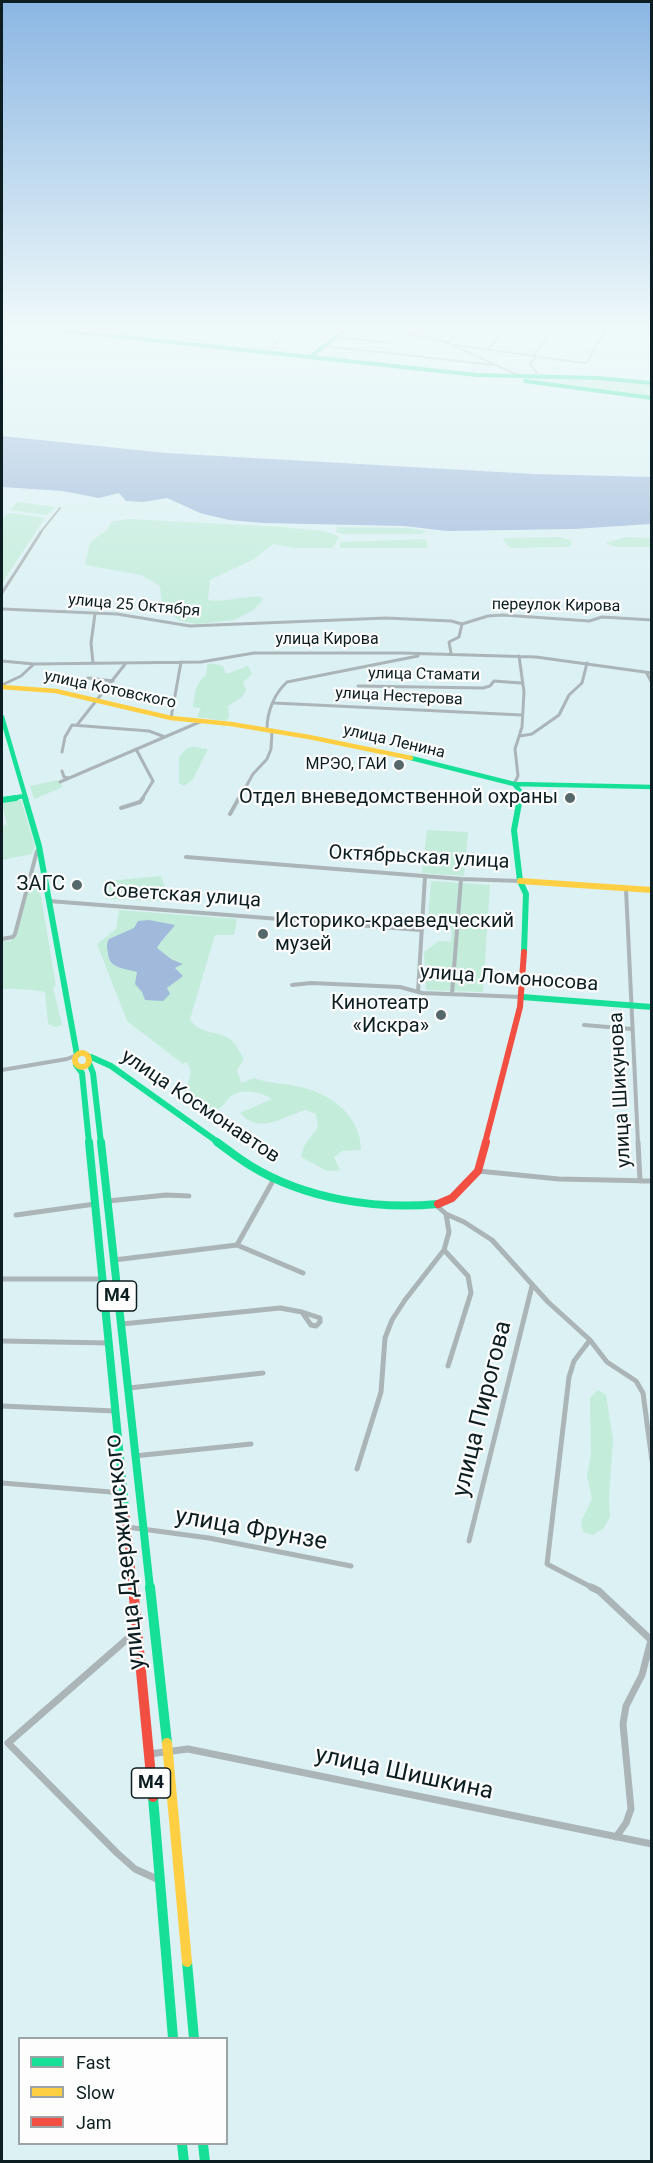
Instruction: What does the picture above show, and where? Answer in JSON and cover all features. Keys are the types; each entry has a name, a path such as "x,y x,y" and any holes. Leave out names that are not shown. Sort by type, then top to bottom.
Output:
{"main road":[{"name":"улица Котовского","path":"2,687 56,691 171,718 202,721"},
{"name":"улица Дзержинского","path":"2,717 39,846 77,1046 93,1073 168,1750 194,2037"},
{"name":"улица Ленина","path":"202,721 270,730 398,755 514,784 651,787"},
{"path":"478,1172 522,997 526,894 520,881 514,830 521,792 514,784"},
{"path":"2,800 24,796"},
{"name":"Октябрьская улица","path":"520,881 651,890"},
{"name":"улица Ломоносова","path":"522,997 651,1007"},
{"path":"85,1057 75,1064 73,1060 85,1057"},
{"name":"улица Космонавтов","path":"85,1057 104,1062 251,1166 274,1179 353,1203 398,1207 436,1205 452,1198 478,1172"},
{"name":"улица Дзержинского","path":"75,1064 82,1073 149,1754 173,2037"},
{"path":"182,2145 184,2162"},
{"path":"203,2145 205,2162"}],"street":[{"path":"2,593 44,527 60,508"},
{"name":"улица 25 Октября","path":"2,609 117,614 190,626 386,618 451,621 462,624"},
{"path":"93,663 91,643 95,614"},
{"name":"переулок Кирова","path":"462,624 488,615 593,621 602,617 651,620"},
{"path":"451,653 449,642 459,637 462,624"},
{"name":"улица Кирова","path":"2,661 34,664 201,662 260,653 421,655 451,653 519,656 629,667 651,673"},
{"path":"230,814 253,774 268,756 270,730 268,716 280,688 288,682 421,655"},
{"path":"514,784 518,776 515,753 520,736 524,692 519,656"},
{"path":"171,718 181,662"},
{"path":"78,725 126,663"},
{"path":"520,736 532,734 559,715 569,695 582,683 587,663"},
{"path":"2,687 21,676 34,664"},
{"path":"646,672 651,683"},
{"path":"88,678 113,681"},
{"name":"улица Стамати","path":"358,686 483,688 490,686 494,681 521,683"},
{"name":"улица Нестерова","path":"274,703 522,715"},
{"path":"60,782 202,721"},
{"path":"63,752 65,737 72,725 149,731 165,737"},
{"path":"121,808 140,802 153,781 136,749"},
{"path":"62,771 64,777 69,778"},
{"path":"2,939 13,937 15,934 39,846"},
{"name":"Октябрьская улица","path":"186,857 461,879 520,881"},
{"path":"418,992 425,876"},
{"path":"452,994 461,879"},
{"name":"улица Шикунова","path":"626,889 640,1181"},
{"name":"Советская улица","path":"49,901 420,930"},
{"name":"улица Ломоносова","path":"292,985 311,983 400,987 418,992 522,997"},
{"path":"584,1025 632,1029"},
{"path":"2,1070 85,1057"},
{"path":"67,1059 75,1064"},
{"path":"478,1172 560,1179 651,1181"},
{"path":"237,1245 274,1179"},
{"path":"108,1202 166,1195 189,1196"},
{"path":"16,1215 95,1204"},
{"path":"436,1205 446,1214 464,1222 492,1240 532,1286 590,1340 607,1362 641,1387 651,1461"},
{"path":"357,1469 381,1392 385,1338 392,1320 444,1250 449,1232 446,1214"},
{"path":"114,1260 237,1245 303,1273"},
{"path":"444,1250 468,1276 471,1293 448,1366"},
{"path":"2,1279 102,1280"},
{"name":"улица Пирогова","path":"468,1540 532,1286"},
{"path":"120,1324 289,1308 302,1312"},
{"path":"590,1340 574,1361 569,1377 547,1564 599,1591 651,1640 642,1675 626,1706 623,1724 631,1809 626,1823 616,1837"},
{"path":"2,1341 109,1343"},
{"path":"129,1388 263,1373"},
{"path":"2,1406 115,1411"},
{"path":"134,1456 251,1444"},
{"path":"2,1483 94,1488 123,1493"},
{"name":"улица Фрунзе","path":"127,1527 209,1538 351,1566"},
{"path":"136,1632 5,1744 117,1853 135,1869 158,1880"},
{"name":"улица Шишкина","path":"149,1754 168,1750 197,1751 651,1844"}],"green space":[{"path":"18,502 56,507 47,515 10,510"},
{"path":"9,513 45,518 2,583 2,518"},
{"path":"128,519 285,527 319,530 339,537 333,548 294,548 273,544 254,559 210,580 208,600 261,597 263,600 252,611 234,620 197,624 180,621 162,607 160,586 141,575 85,565 90,542 108,529 111,522"},
{"path":"337,527 409,528 427,531 421,534 343,534 336,532"},
{"path":"560,537 570,540 572,544 568,547 511,548 503,541 504,538"},
{"path":"627,537 649,538 651,547 616,547 605,543"},
{"path":"426,539 427,548 340,548 340,542"},
{"path":"210,663 223,666 226,674 248,666 252,674 243,682 246,690 242,697 228,706 229,717 226,721 197,717 201,708 193,707 198,685 206,676 207,665"},
{"path":"187,748 208,749 193,779 184,786 179,783 179,757"},
{"path":"58,780 63,787 34,799 30,786"},
{"path":"21,800 35,846 32,854 2,860 2,826 7,825 2,803"},
{"path":"427,830 468,832 464,876 422,873"},
{"path":"33,871 37,872 56,986 53,987 62,1025 56,1027 48,1024 45,992 2,989 2,941 11,941 30,874"},
{"path":"161,876 170,902 106,899 108,881"},
{"path":"431,881 490,885 483,992 426,990 424,952 439,941 451,942 452,929 442,927 428,916"},
{"path":"119,910 237,919 234,935 215,935 190,1019 198,1028 225,1036 234,1043 244,1059 237,1070 241,1083 254,1078 305,1088 326,1097 344,1110 356,1128 361,1150 342,1151 334,1157 340,1170 327,1171 301,1157 304,1146 318,1127 316,1114 305,1110 271,1122 255,1123 240,1113 272,1099 258,1093 241,1092 231,1096 220,1108 209,1111 199,1106 183,1091 190,1076 189,1065 186,1062 183,1064 127,1021 97,944 116,929"},
{"path":"598,1390 606,1395 613,1439 610,1517 604,1528 593,1535 583,1532 581,1522 592,1499 587,1476 591,1454 590,1398"}],"water":[{"path":"2,436 166,453 534,474 651,477 651,524 574,529 447,531 404,526 263,523 229,520 200,513 167,498 143,502 126,501 119,493 99,498 62,491 2,487"},
{"path":"149,920 175,925 157,948 171,959 183,964 175,968 183,976 167,988 170,994 163,1001 145,1000 135,984 137,972 114,965 107,949 109,939 134,928 138,921"}],"traffic: fast":[{"path":"2,717 39,846 77,1055"},
{"path":"411,758 514,784 652,787"},
{"path":"514,784 521,792 514,830 520,881 526,894 524,952"},
{"path":"2,800 24,796"},
{"path":"522,997 652,1007"},
{"path":"91,1057 111,1066 251,1166 271,1176 317,1193 342,1199 392,1206 438,1204"},
{"path":"89,1063 93,1073 167,1743"},
{"path":"76,1065 82,1073 125,1509"},
{"path":"153,1797 173,2037"},
{"path":"187,1962 194,2037"},
{"path":"182,2145 184,2162"},
{"path":"203,2145 205,2162"}],"traffic: slow":[{"path":"2,687 56,691 171,718 231,724 411,758"},
{"path":"520,881 652,890"},
{"path":"79,1053 85,1053 89,1060 85,1067 79,1067 75,1063 75,1057 79,1053"},
{"path":"167,1743 187,1962"}],"traffic: jam":[{"path":"438,1204 452,1198 478,1171 520,1007 524,952"},
{"path":"125,1509 153,1797"}],"place":[{"name":"МРЭО, ГАИ","path":"399,765"},
{"name":"Отдел вневедомственной охраны","path":"570,798"},
{"name":"ЗАГС","path":"77,885"},
{"name":"Историко-краеведческий музей","path":"263,934"},
{"name":"Кинотеатр «Искра»","path":"441,1015"}]}
